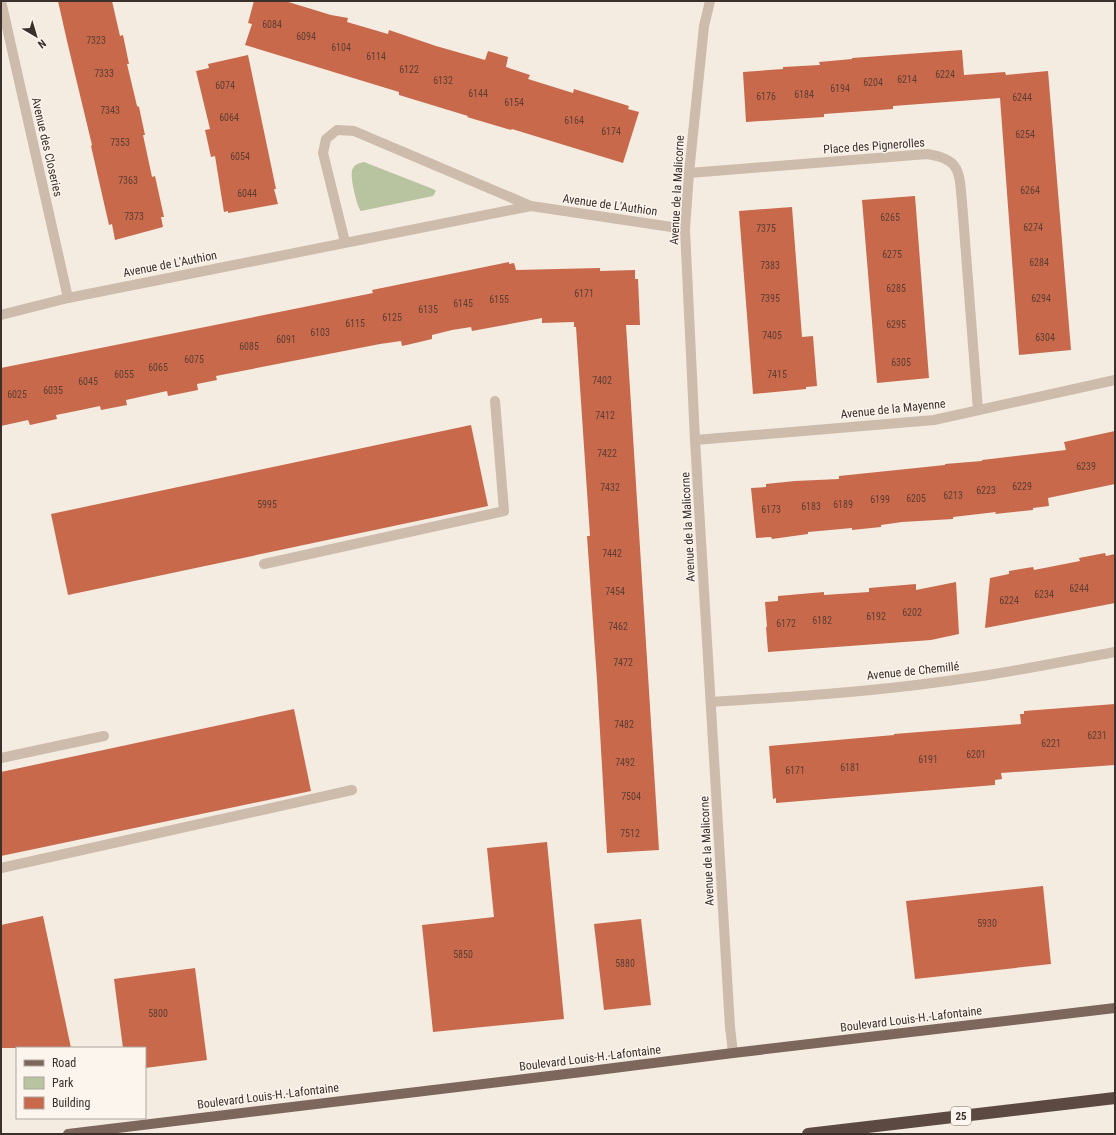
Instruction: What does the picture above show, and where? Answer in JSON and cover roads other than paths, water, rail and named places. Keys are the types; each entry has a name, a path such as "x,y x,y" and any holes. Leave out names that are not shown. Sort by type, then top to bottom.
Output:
{"highway":[{"name":"25","path":"808,1134 1115,1098"}],"main road":[{"name":"Boulevard Louis-H.-Lafontaine","path":"68,1134 1115,1008"}],"street":[{"name":"Avenue des Closeries","path":"1,1 68,298"},
{"name":"Avenue de la Malicorne","path":"710,1 704,26 689,173 685,229 695,440 732,1053"},
{"name":"Avenue de L'Authion","path":"346,242 323,153 326,139 337,130 354,131 531,206 685,229"},
{"name":"Place des Pignerolles","path":"689,173 927,154 942,156 954,164 960,178 978,410"},
{"name":"Avenue de L'Authion","path":"1,315 68,298 531,206"},
{"name":"Avenue de la Mayenne","path":"695,440 934,420 1115,380"},
{"path":"264,564 504,511 495,401"},
{"name":"Avenue de Chemillé","path":"711,702 947,682 1115,652"},
{"path":"1,758 104,736"},
{"path":"1,868 352,790"}]}
